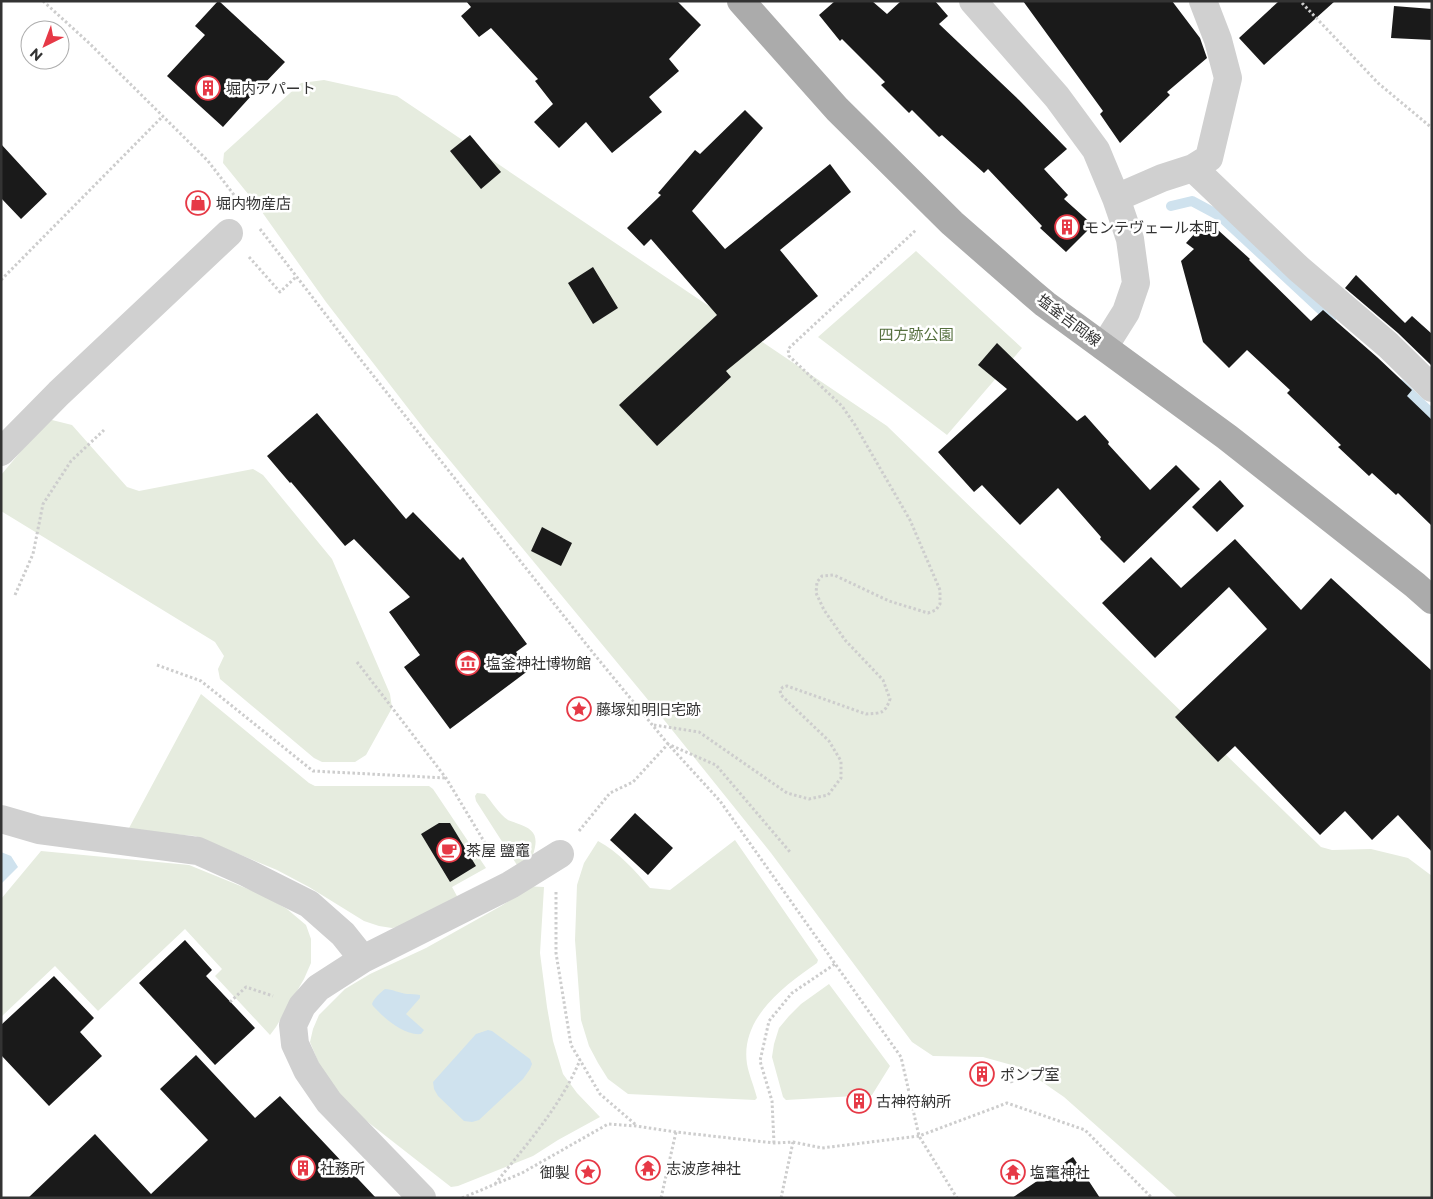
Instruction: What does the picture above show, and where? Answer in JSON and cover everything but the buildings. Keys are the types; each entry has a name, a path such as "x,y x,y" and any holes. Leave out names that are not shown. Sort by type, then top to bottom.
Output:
{"main road":[{"name":"塩釜吉岡線","path":"741,1 837,109 952,223 1045,304 1227,437 1432,600"}],"street":[{"path":"973,1 1057,97 1096,150 1116,198 1130,238 1136,283 1126,312 1104,347"},
{"path":"1116,198 1162,178 1193,168 1209,158 1228,78 1218,40 1203,1"},
{"path":"1193,168 1299,269 1388,345 1432,388"},
{"path":"1,452 59,393 229,234"},
{"path":"1,819 39,830 198,851 309,904 342,934 363,959"},
{"path":"422,1198 329,1102 308,1070 295,1044 292,1025 302,1006 318,988 363,959 510,884 560,854"}],"path":[{"path":"42,1 89,43 208,161 244,208"},
{"path":"1302,3 1378,83 1432,128"},
{"path":"1,280 163,116"},
{"path":"256,223 352,350 581,639 668,744 720,801 901,1057 919,1136 957,1198"},
{"path":"654,725 699,732 787,792 809,799 828,795 841,778 841,761 829,741 781,695 780,690 787,686 866,714 880,714 887,708 890,699 883,680 845,640 824,610 816,593 817,582 822,576 834,575 889,601 928,613 936,610 940,604 940,590 910,520 855,425 842,406 789,356 788,349 918,228"},
{"path":"229,234 280,292 297,277"},
{"path":"15,594 33,554 43,504 71,461 104,430"},
{"path":"357,662 446,778 510,884"},
{"path":"157,665 201,680 313,771 446,778"},
{"path":"668,744 716,765 790,852"},
{"path":"560,854 610,793 633,782 668,744"},
{"path":"556,897 556,953 571,1044 600,1094 636,1126"},
{"path":"774,1143 772,1101 760,1061 769,1021 792,993 836,964"},
{"path":"230,1002 246,987 302,1006"},
{"path":"495,1184 558,1102 575,1073 580,1060"},
{"path":"1009,1072 1012,1083"},
{"path":"462,1198 522,1173 608,1124 774,1143 793,1142 822,1148 919,1136 1007,1103 1085,1130 1152,1198"},
{"path":"661,1198 676,1132"},
{"path":"781,1198 793,1142"}],"green space":[{"path":"324,80 397,96 887,426 1321,847 1332,850 1371,849 1408,858 1432,876 1432,1198 1178,1198 1064,1097 1022,1068 983,1057 933,1056 912,1042 771,853 644,695 428,434 326,302 257,205 223,163 224,153 301,83"},
{"name":"四方跡公園","path":"916,251 1022,348 947,435 818,337"},
{"path":"48,419 72,425 127,487 139,491 253,469 263,475 332,559 390,694 392,708 366,755 355,762 322,762 314,758 220,679 218,669 224,656 215,642 1,511 1,475"},
{"path":"201,694 315,786 429,786 433,789 486,868 452,887 458,898 403,926 392,928 364,921 309,887 277,870 195,836 128,830"},
{"path":"477,793 485,794 508,820 528,828 534,834 536,843 533,855 517,865 476,801 475,796"},
{"path":"735,840 818,960 817,963 791,982 767,1005 757,1018 750,1032 747,1047 747,1064 757,1098 755,1100 628,1094 608,1079 589,1046 581,1020 575,940 577,885 584,863 598,841 619,856 650,888 670,890"},
{"path":"41,851 189,865 263,895 287,909 306,925 311,939 311,963 304,979 270,1035 215,976 222,969 185,929 98,1011 55,966 1,1017 1,899"},
{"path":"523,886 544,887 540,953 553,1041 563,1074 577,1093 600,1117 533,1156 458,1186 451,1187 364,1119 338,1093 324,1076 310,1042 313,1029 319,1015 345,989 370,974 426,948 501,906 512,899"},
{"path":"829,984 890,1066 872,1095 786,1100 783,1097 772,1057 779,1028 801,1004"}],"water":[{"path":"1,852 11,856 18,867 1,884"},
{"path":"385,989 420,995 420,998 406,1014 424,1030 421,1034 401,1029 373,1006 374,1000"},
{"path":"488,1030 530,1059 532,1064 523,1079 479,1120 472,1122 464,1121 438,1096 433,1082 476,1034"}],"waterway":[{"path":"1171,206 1192,201 1220,216 1331,319"},
{"path":"1400,384 1432,414"}],"place":[{"name":"堀内アパート","path":"208,88"},
{"name":"堀内物産店","path":"198,203"},
{"name":"モンテヴェール本町","path":"1067,227"},
{"name":"塩釜神社博物館","path":"468,663"},
{"name":"藤塚知明旧宅跡","path":"579,709"},
{"name":"茶屋 鹽竈","path":"449,850"},
{"name":"ポンプ室","path":"982,1074"},
{"name":"古神符納所","path":"859,1101"},
{"name":"社務所","path":"303,1168"},
{"name":"志波彦神社","path":"648,1168"},
{"name":"御製","path":"588,1172"},
{"name":"塩竃神社","path":"1013,1172"}]}
